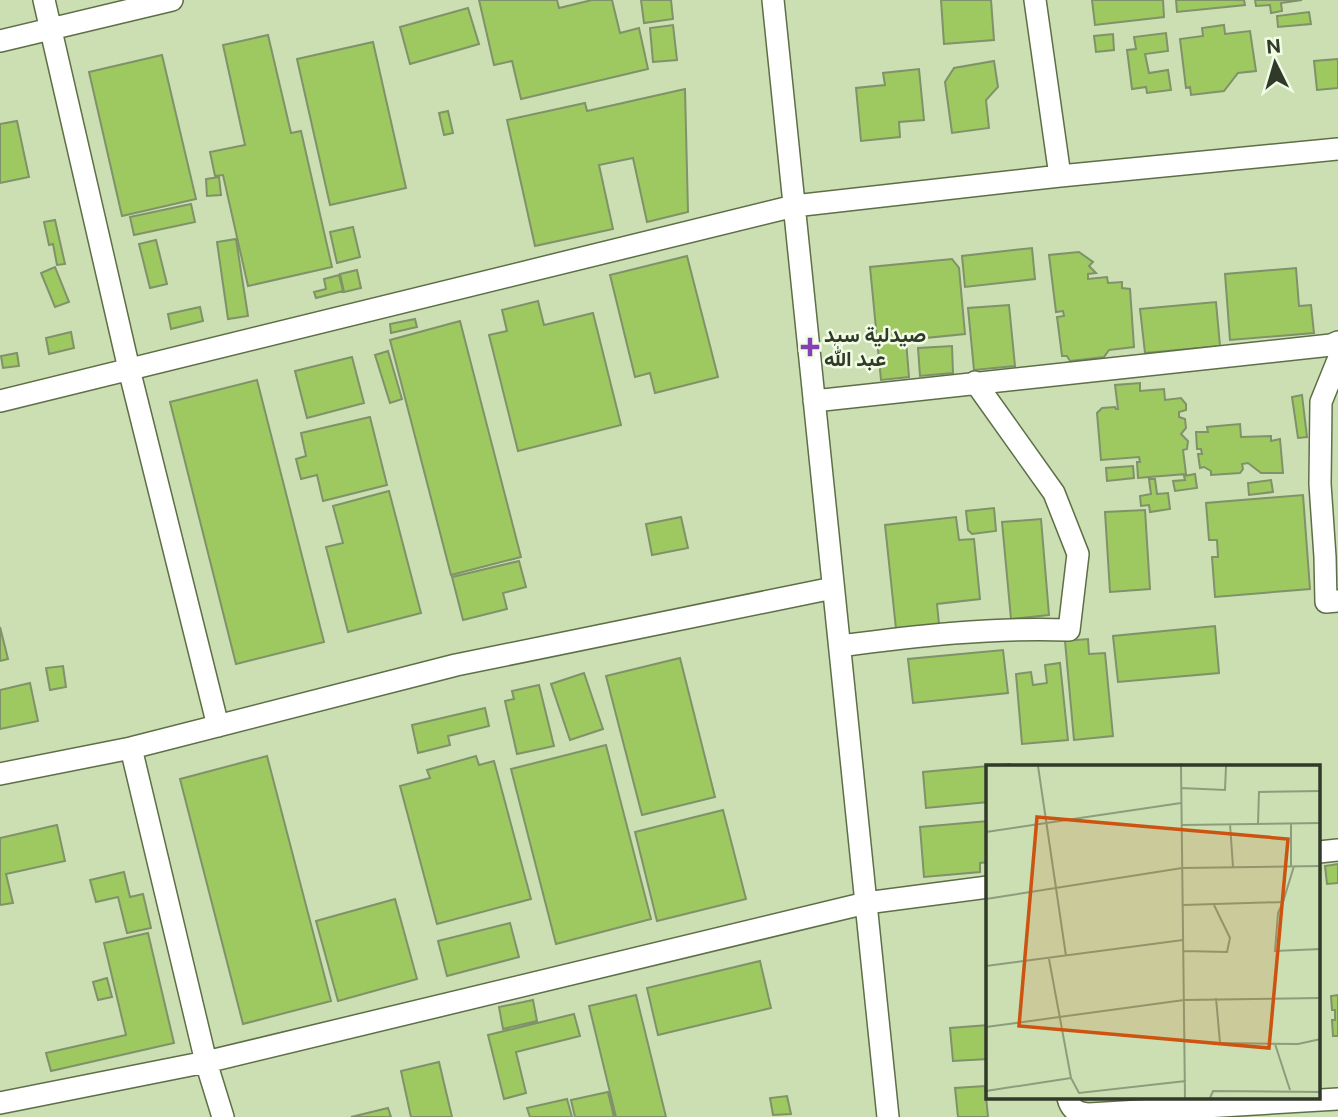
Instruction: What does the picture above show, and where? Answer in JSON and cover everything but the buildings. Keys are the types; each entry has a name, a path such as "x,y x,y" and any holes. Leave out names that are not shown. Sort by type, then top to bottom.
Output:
{"street":[{"path":"44,0 128,369 218,726"},
{"path":"0,41 173,0"},
{"path":"773,0 888,1117"},
{"path":"1035,0 1059,176"},
{"path":"0,401 794,206 1059,176 1338,149"},
{"path":"814,401 1331,345 1338,342"},
{"path":"1338,360 1321,402 1320,484 1326,602 1338,601"},
{"path":"839,646 1011,629 1069,630 1078,554 1054,493 975,382"},
{"path":"0,774 131,748 456,666 833,588"},
{"path":"131,748 206,1062 223,1117"},
{"path":"1320,852 1338,850"},
{"path":"0,1103 206,1062 866,903 986,887"},
{"path":"1068,1100 1077,1113 1089,1114 1338,1099"}],"place":[{"name":"صيدلية سيد عبد الله","path":"810,347"}]}
